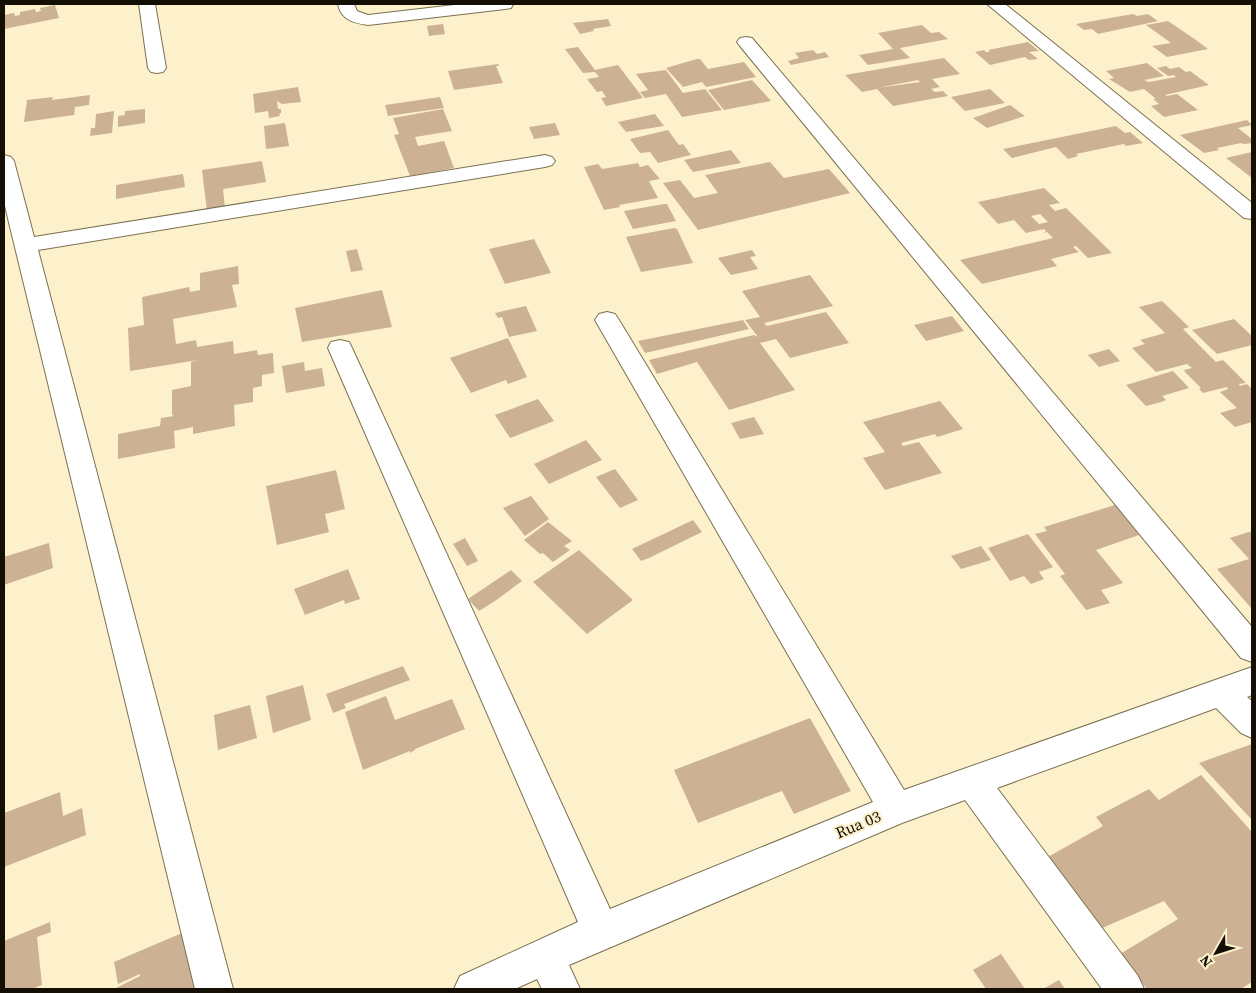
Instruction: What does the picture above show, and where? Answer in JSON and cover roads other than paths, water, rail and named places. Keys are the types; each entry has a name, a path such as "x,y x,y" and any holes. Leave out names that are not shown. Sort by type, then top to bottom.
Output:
{"street":[{"path":"147,4 157,68"},
{"path":"346,4 347,11 354,18 368,20 506,4"},
{"path":"995,4 1252,213"},
{"path":"746,42 1252,649"},
{"path":"4,161 214,989"},
{"path":"25,245 545,161"},
{"path":"606,320 896,809"},
{"path":"340,348 601,931"},
{"path":"1237,686 1252,723"},
{"name":"Rua 03","path":"473,989 601,931 896,809 1237,686"},
{"path":"971,781 1125,989"},
{"path":"546,956 562,989"}]}
